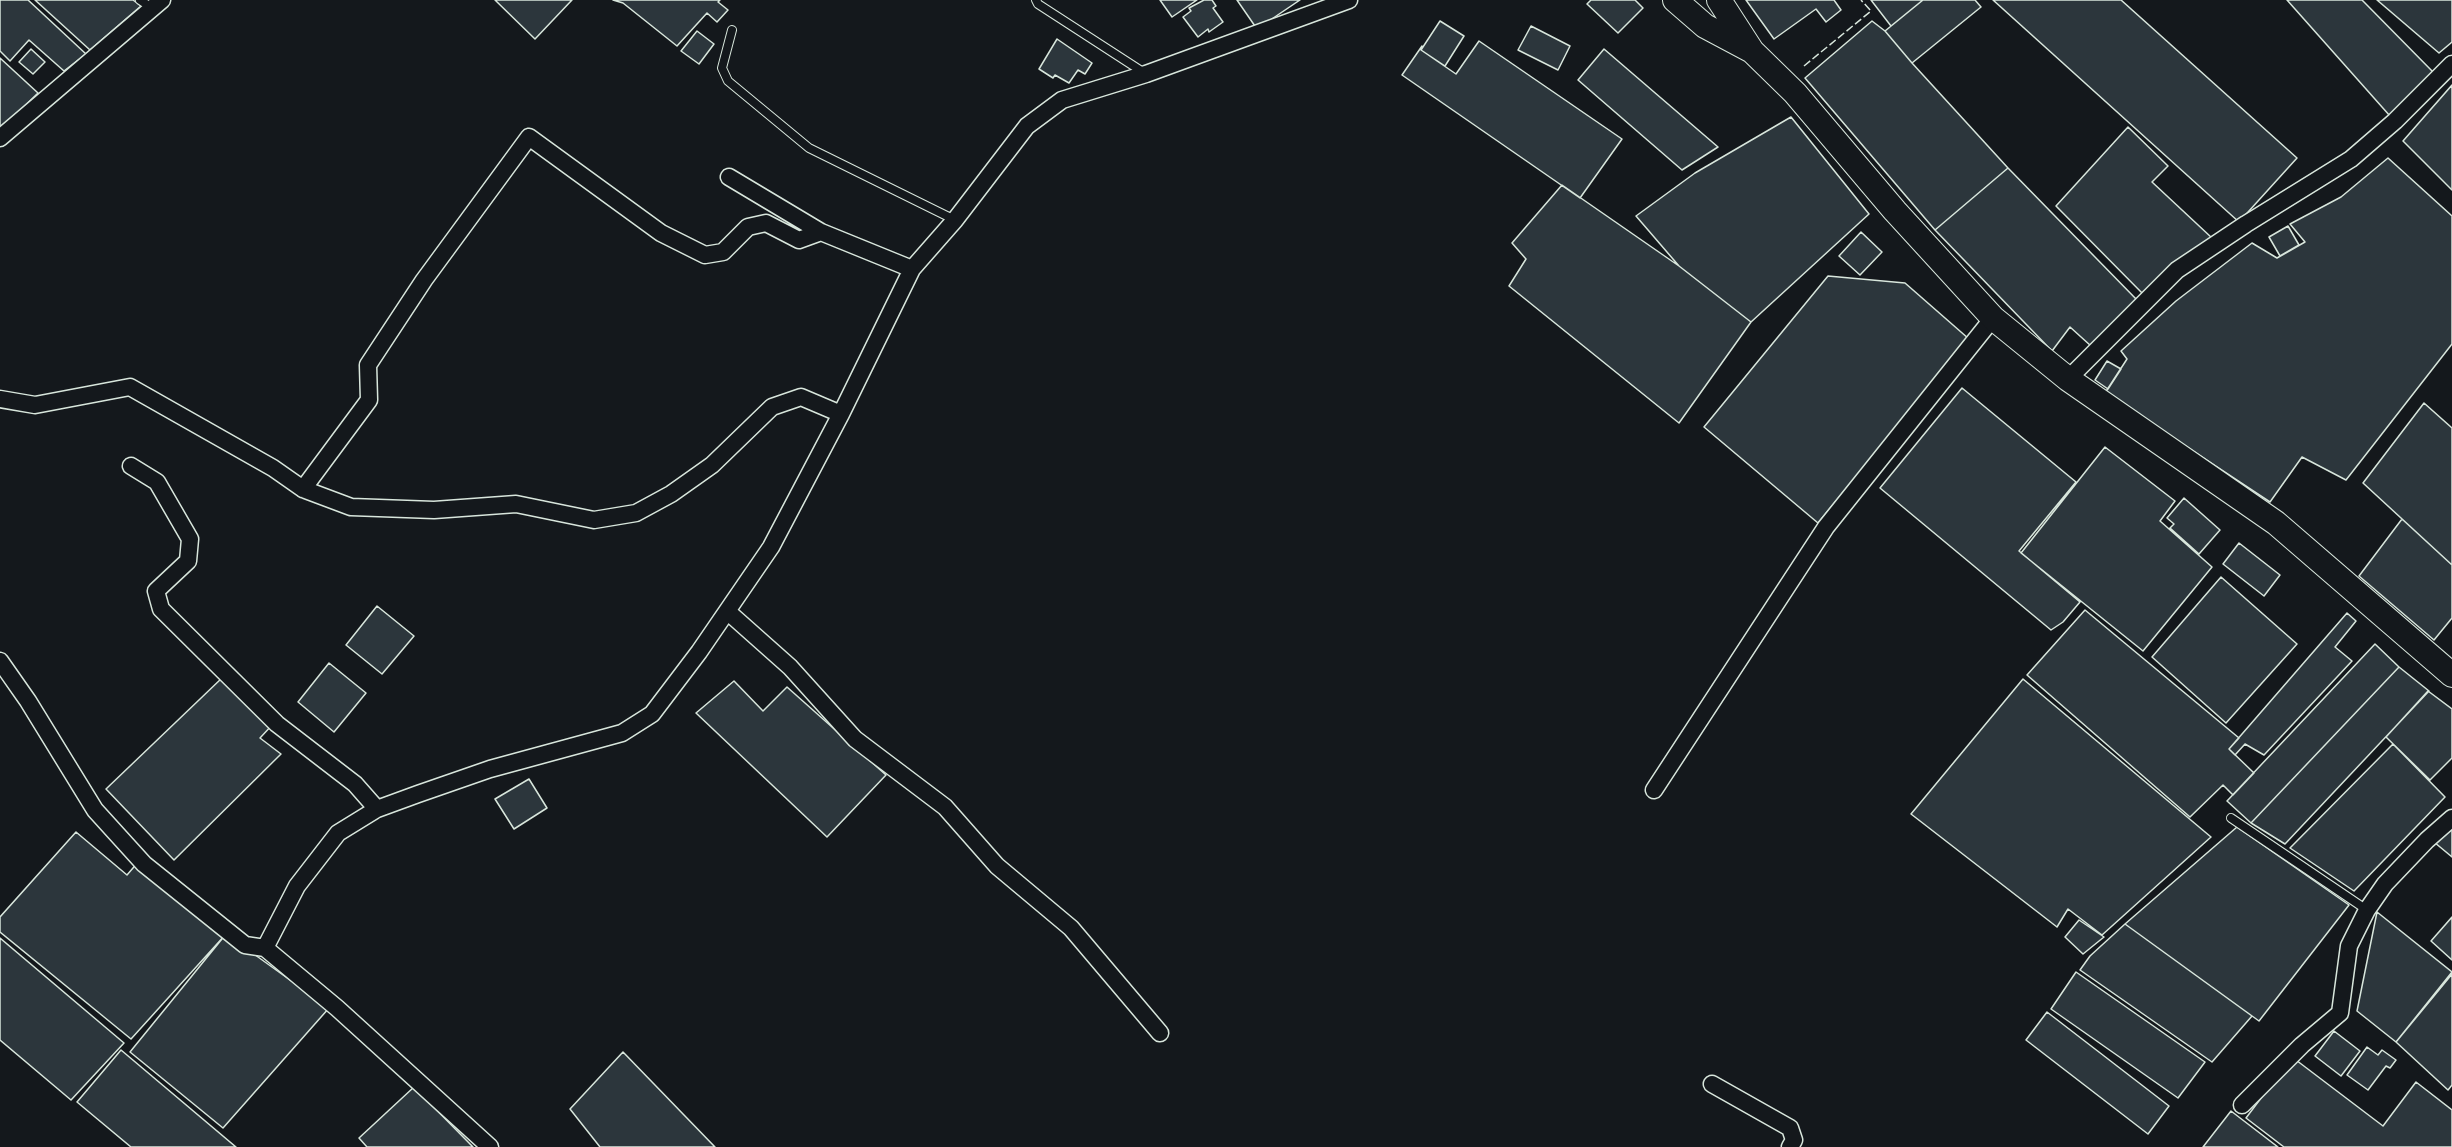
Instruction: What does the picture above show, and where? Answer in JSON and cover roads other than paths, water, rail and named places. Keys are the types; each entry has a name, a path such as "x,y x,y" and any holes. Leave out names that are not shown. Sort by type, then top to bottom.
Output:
{"street":[{"path":"1675,0 1705,27 1752,51"},
{"path":"1719,0 1752,51 1795,93 1895,211 1993,318 2068,379 2276,522 2452,675"},
{"path":"265,948 297,886 338,833 378,809 490,769 622,733 652,714 771,547 841,414 912,268 955,220 1027,126 1062,100 1146,74 1341,1"},
{"path":"0,138 151,3"},
{"path":"2068,379 2178,270 2350,159 2395,122 2452,64"},
{"path":"303,489 369,400 368,365 424,280 530,136 662,233 705,255 723,252 747,227 766,223 799,240 821,232"},
{"path":"729,177 821,232 912,268"},
{"path":"1654,790 1827,526 1993,318"},
{"path":"0,399 35,405 130,387 253,457 303,489 351,507 434,510 516,504 594,520 636,513 671,494 712,465 772,407 801,397 841,414"},
{"path":"131,466 157,482 190,539 188,561 156,591 160,609 278,724 355,784 378,809"},
{"path":"727,611 790,667 855,739 945,807 997,866 1071,928 1160,1033"},
{"path":"0,661 28,701 95,810 144,864 245,945 265,948 338,1008 490,1147"},
{"path":"2242,1105 2302,1045 2340,1012 2349,946 2367,910 2385,884 2427,840 2452,818"},
{"path":"1712,1084 1790,1128 1794,1140 1790,1147"}],"lane":[{"path":"1036,0 1038,4 1146,74"},
{"path":"732,30 722,68 728,81 809,148 955,220"},
{"path":"2231,818 2367,910"}]}
